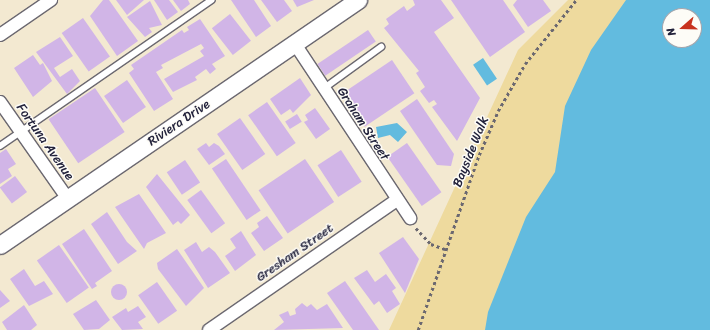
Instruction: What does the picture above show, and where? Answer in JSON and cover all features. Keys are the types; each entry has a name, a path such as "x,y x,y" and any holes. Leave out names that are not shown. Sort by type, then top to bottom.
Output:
{"street":[{"path":"0,35 51,0"},
{"name":"Riviera Drive","path":"0,245 358,0"},
{"name":"Graham Street","path":"295,44 410,218"},
{"name":"Fortuna Avenue","path":"0,102 68,199"},
{"name":"Gresham Street","path":"209,330 397,200"}],"lane":[{"path":"0,146 212,0"},
{"path":"324,89 381,47"}],"path":[{"name":"Bayside Walk","path":"418,330 445,249 498,111 525,64 576,0"},
{"path":"410,218 421,235 445,249"}],"sand":[{"path":"568,0 698,0 684,8 662,8 662,30 491,330 389,330 518,50"}],"water":[{"path":"626,0 710,0 710,330 485,330 488,312 526,217 555,172 565,106 591,50"},
{"path":"483,58 497,79 487,85 473,65"},
{"path":"397,123 407,132 398,142 390,135 378,138 376,127"}],"building":[{"path":"103,0 109,0 138,41 117,56 90,16"},
{"path":"116,0 144,0 127,15"},
{"path":"154,0 169,0 178,12 167,20"},
{"path":"173,0 188,0 190,4 181,11"},
{"path":"231,0 254,0 271,26 256,37"},
{"path":"261,0 284,0 292,11 277,22"},
{"path":"293,0 314,0 297,7"},
{"path":"413,0 441,0 454,18 434,32 480,98 457,141 432,107 437,104 434,100 429,103 420,91 425,87 416,73 419,71 384,28 389,24 386,19 404,6 407,11 415,5"},
{"path":"451,0 503,0 525,32 490,57"},
{"path":"517,0 543,0 551,11 528,27 513,5"},
{"path":"150,1 162,25 149,28 152,32 145,37 127,17"},
{"path":"230,14 251,41 233,55 212,28"},
{"path":"83,18 110,57 89,71 62,33"},
{"path":"200,19 225,56 212,64 216,69 210,74 206,69 195,77 197,80 173,92 164,79 204,56 200,51 204,48 201,44 161,65 163,68 156,72 173,99 154,111 129,73 134,69 131,65 182,30 184,33 189,30 187,27"},
{"path":"368,30 376,42 325,76 317,64"},
{"path":"60,37 73,56 54,68 60,77 72,69 80,81 67,94 36,52"},
{"path":"33,55 40,65 43,63 52,81 33,97 14,68"},
{"path":"392,60 414,93 365,127 342,94"},
{"path":"300,78 311,95 293,113 290,109 281,115 270,99"},
{"path":"127,80 146,107 123,123 104,96"},
{"path":"95,88 125,132 78,163 49,119"},
{"path":"417,99 454,154 451,166 437,165 400,111"},
{"path":"267,102 296,143 277,156 248,115"},
{"path":"315,108 330,129 316,139 304,122 308,120 305,115"},
{"path":"297,114 302,122 290,129 285,121"},
{"path":"240,118 265,154 242,170 217,134"},
{"path":"206,143 209,147 214,143 219,146 225,154 209,165 197,149"},
{"path":"407,143 441,192 422,206 387,157"},
{"path":"6,149 16,164 8,169 12,176 0,184 0,153"},
{"path":"341,150 362,182 338,197 318,165"},
{"path":"226,159 261,210 247,220 212,169"},
{"path":"305,159 334,202 288,233 259,190"},
{"path":"185,160 200,182 182,195 167,172"},
{"path":"157,174 190,215 181,224 178,221 173,225 146,187"},
{"path":"15,176 27,192 12,203 0,187"},
{"path":"201,190 225,223 211,233 187,200"},
{"path":"139,194 166,233 147,243 144,249 115,207"},
{"path":"107,212 127,242 137,251 118,264 91,224"},
{"path":"267,216 283,238 264,251 251,233 259,227 257,223"},
{"path":"84,229 112,271 95,283 97,286 92,289 62,244"},
{"path":"241,231 256,255 235,271 225,256 236,248 230,239"},
{"path":"403,237 419,259 405,293 379,253"},
{"path":"196,242 202,252 209,247 215,252 230,273 208,288 184,250"},
{"path":"59,245 89,288 67,303 37,260"},
{"path":"177,249 204,288 186,306 158,269 157,263"},
{"path":"24,269 35,286 44,281 53,294 29,306 10,279"},
{"path":"367,270 375,282 386,274 396,288 392,291 400,304 387,313 379,301 374,305 354,278"},
{"path":"345,281 379,330 353,330 327,293"},
{"path":"157,282 177,311 158,324 138,295"},
{"path":"116,284 122,284 127,289 125,298 122,300 116,300 111,295 111,289"},
{"path":"0,290 10,301 0,308"},
{"path":"96,300 110,320 99,329 84,330 73,314"},
{"path":"302,303 307,307 311,304 317,310 327,304 343,328 274,330 284,322 279,315 288,311 290,316 296,314 295,309"},
{"path":"24,305 37,325 31,330 7,330 2,322"},
{"path":"138,306 146,317 138,322 143,329 122,330 112,317 126,308 128,312"}]}
